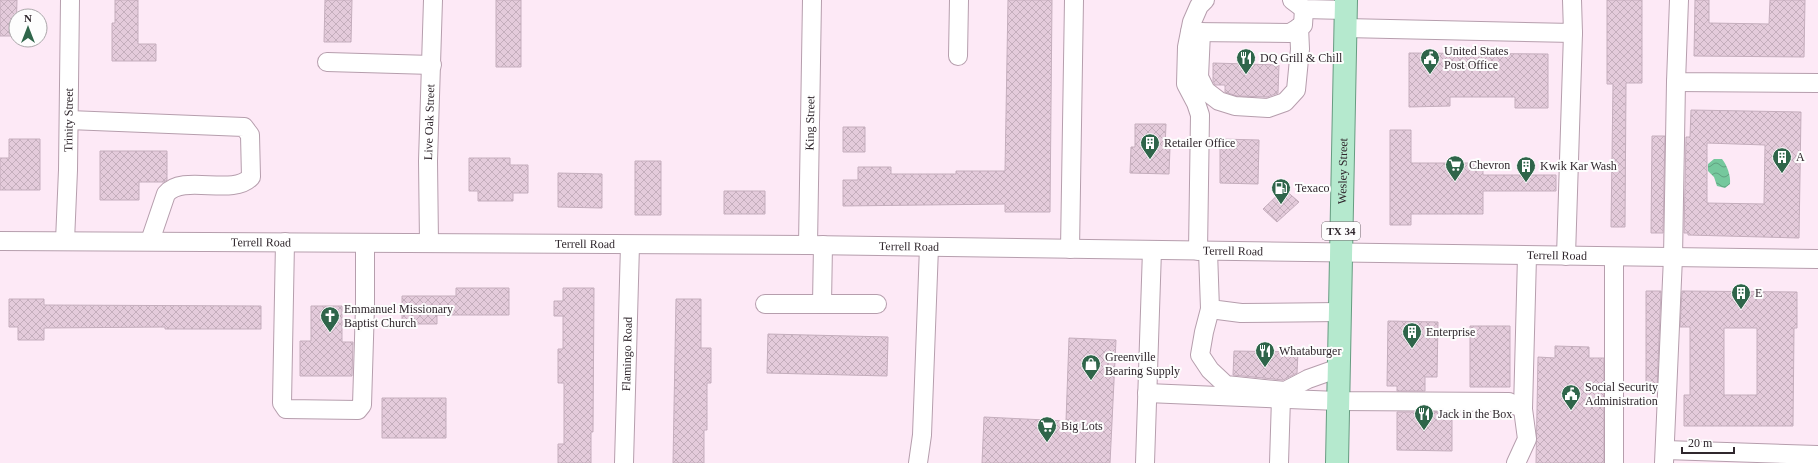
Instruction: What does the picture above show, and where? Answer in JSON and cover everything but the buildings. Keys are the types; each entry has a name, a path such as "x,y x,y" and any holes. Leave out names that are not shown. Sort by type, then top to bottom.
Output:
{"main road":[{"name":"Wesley Street","path":"1337,463 1345,13"}],"street":[{"name":"Trinity Street","path":"65,241 69,120 70,0"},
{"name":"Live Oak Street","path":"429,243 428,161 433,0"},
{"name":"King Street","path":"812,0 815,245 822,304"},
{"path":"958,56 959,0"},
{"path":"1070,249 1074,0"},
{"path":"1205,0 1199,6 1192,22 1195,32 1199,78 1206,91 1219,101 1235,106 1268,108 1285,102 1296,90 1300,49 1299,28"},
{"path":"1566,256 1573,33 1572,0"},
{"path":"1679,0 1672,257 1664,457 1818,455"},
{"path":"1195,32 1290,33 1303,25 1298,4 1345,13 1573,33"},
{"path":"1195,32 1187,47 1186,84 1196,103 1200,115 1203,251 1210,309 1200,355 1210,370 1226,385 1285,391 1308,379 1339,368"},
{"path":"326,62 432,65"},
{"path":"1676,82 1818,83"},
{"path":"69,120 244,127 248,131 250,135 251,177 242,184 183,186 170,189 166,194 150,241"},
{"name":"Terrell Road","path":"0,241 815,245 1818,259"},
{"path":"285,242 282,403 286,409 358,410 362,405 366,306 365,243"},
{"name":"Flamingo Road","path":"624,463 630,245"},
{"path":"918,463 922,435 929,247"},
{"path":"1145,463 1152,250"},
{"path":"1516,463 1526,439 1523,409 1526,256"},
{"path":"1614,257 1614,463"},
{"path":"765,304 877,304"},
{"path":"1210,309 1241,313 1340,312"},
{"path":"1147,393 1338,401 1509,402 1523,409"},
{"path":"1279,463 1281,398"}],"water":[{"path":"1714,159 1722,159 1726,164 1730,184 1725,188 1717,186 1714,177 1708,171 1708,164"}],"place":[{"name":"DQ Grill & Chill","path":"1246,75"},
{"name":"United States Post Office","path":"1430,75"},
{"name":"Retailer Office","path":"1150,160"},
{"name":"A","path":"1782,174"},
{"name":"Chevron","path":"1455,182"},
{"name":"Kwik Kar Wash","path":"1526,183"},
{"name":"Texaco","path":"1281,205"},
{"name":"E","path":"1741,310"},
{"name":"Emmanuel Missionary Baptist Church","path":"330,333"},
{"name":"Enterprise","path":"1412,349"},
{"name":"Whataburger","path":"1265,368"},
{"name":"Greenville Bearing Supply","path":"1091,381"},
{"name":"Social Security Administration","path":"1571,411"},
{"name":"Jack in the Box","path":"1424,431"},
{"name":"Big Lots","path":"1047,443"}]}
